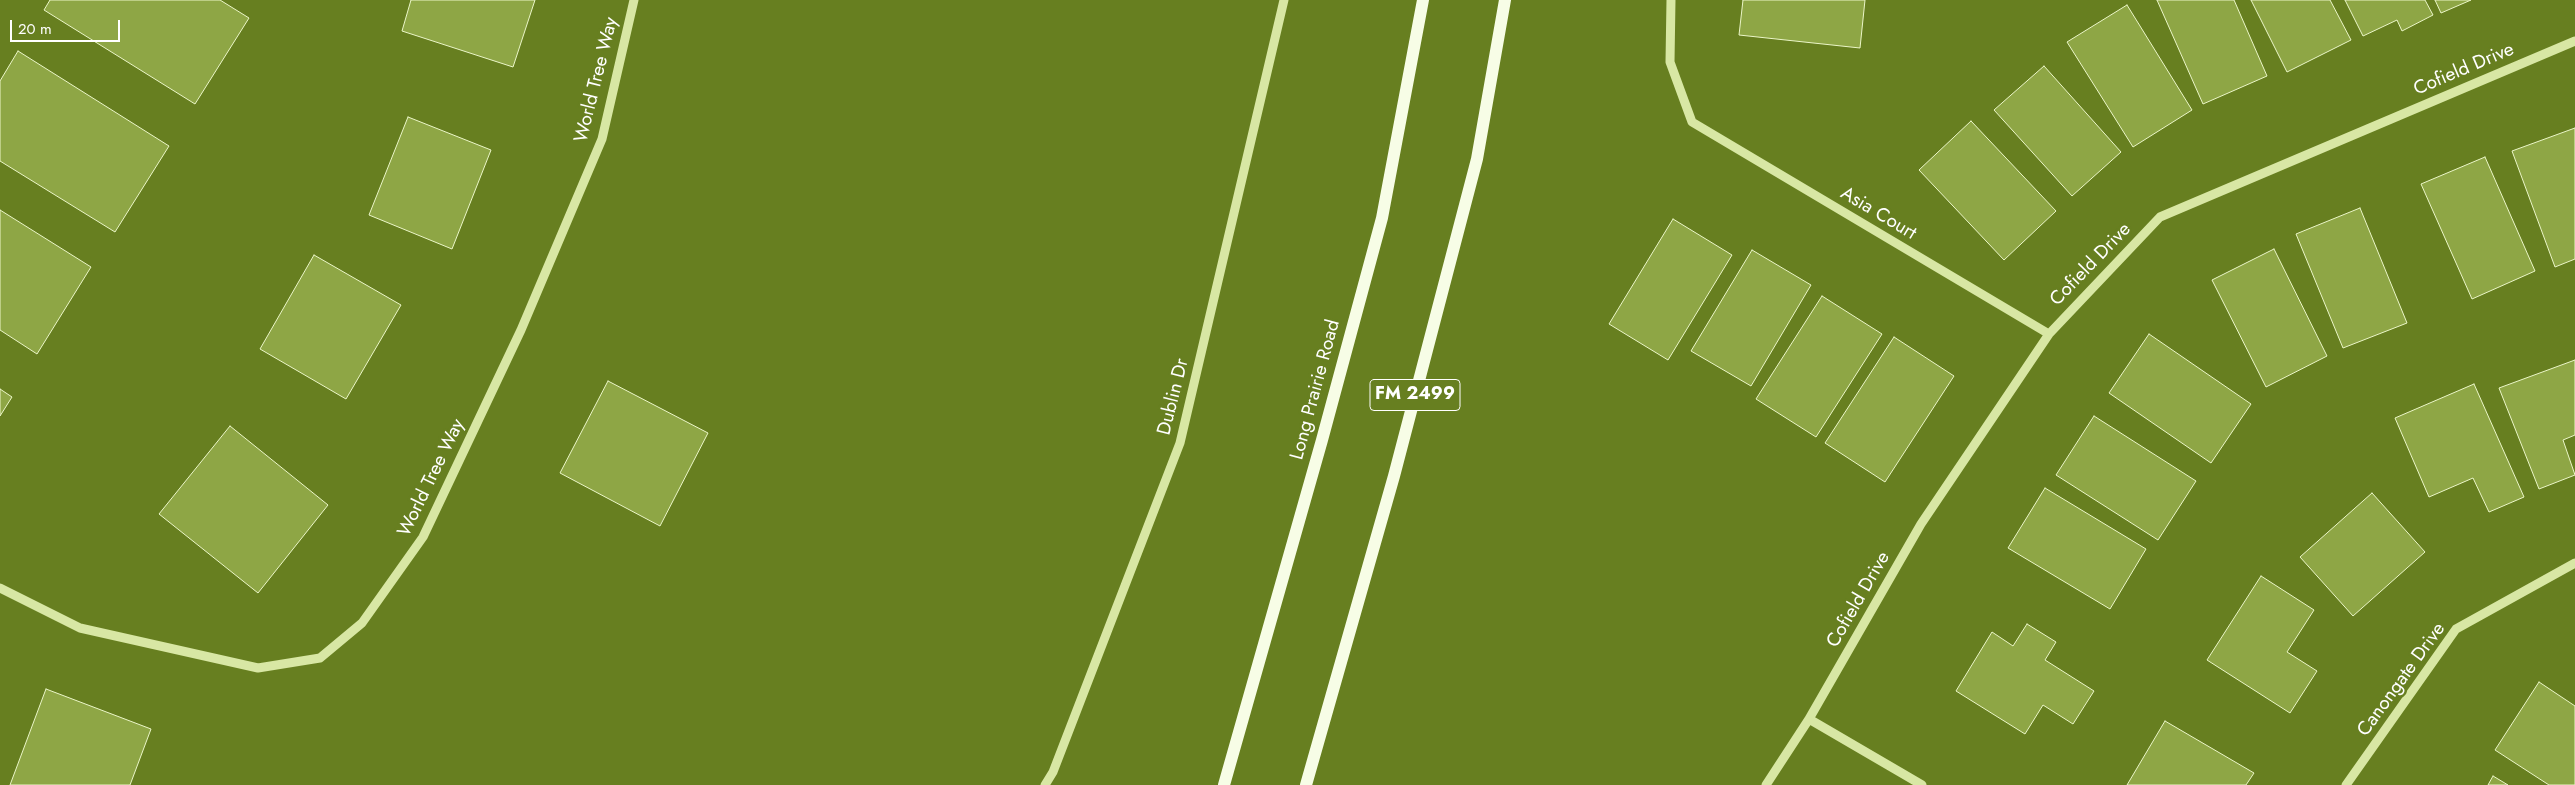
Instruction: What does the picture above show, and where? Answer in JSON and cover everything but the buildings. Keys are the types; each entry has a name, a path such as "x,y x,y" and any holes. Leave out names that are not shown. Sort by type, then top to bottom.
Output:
{"main road":[{"name":"Long Prairie Road","path":"1224,785 1322,440 1382,218 1423,0"},
{"name":"FM 2499","path":"1306,785 1394,476 1478,159 1504,0"}],"street":[{"name":"World Tree Way","path":"0,588 80,628 258,668 320,658 362,622 424,537 521,330 602,139 634,0"},
{"name":"Dublin Dr","path":"1045,785 1057,763 1180,443 1284,0"},
{"name":"Asia Court","path":"1671,0 1670,62 1692,122 2048,334"},
{"name":"Cofield Drive","path":"1766,785 1809,719 1922,524 2048,334 2160,217 2575,41"},
{"name":"Canongate Drive","path":"2346,785 2456,630 2575,563"},
{"path":"1809,719 1922,785"}]}
